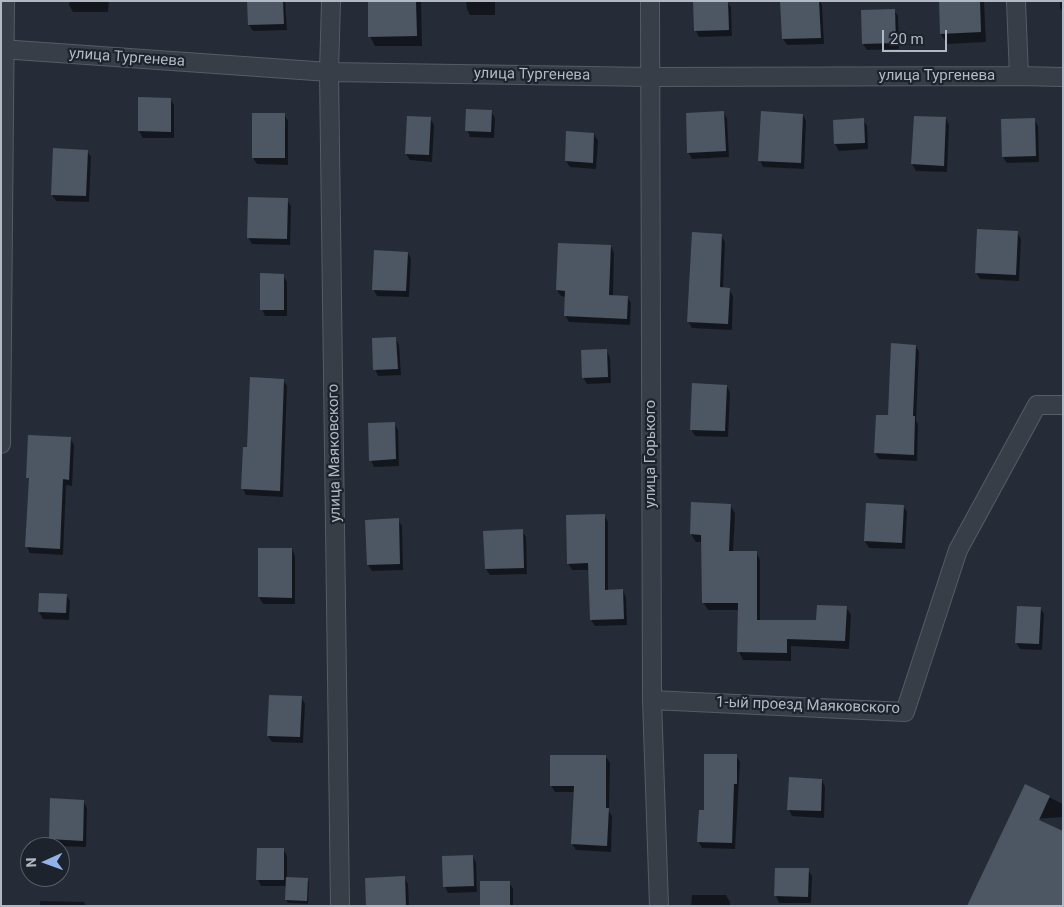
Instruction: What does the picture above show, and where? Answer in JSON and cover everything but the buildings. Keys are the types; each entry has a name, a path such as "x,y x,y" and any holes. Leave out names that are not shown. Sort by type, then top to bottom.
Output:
{"street":[{"path":"1,444 3,49 5,1"},
{"name":"улица Маяковского","path":"331,1 330,72 340,906"},
{"name":"улица Горького","path":"650,1 652,700 659,906"},
{"path":"1016,1 1019,76"},
{"name":"улица Тургенева","path":"3,49 330,72 651,77 1063,77"},
{"name":"1-ый проезд Маяковского","path":"652,700 905,712 958,550 1037,406 1063,406"}]}
